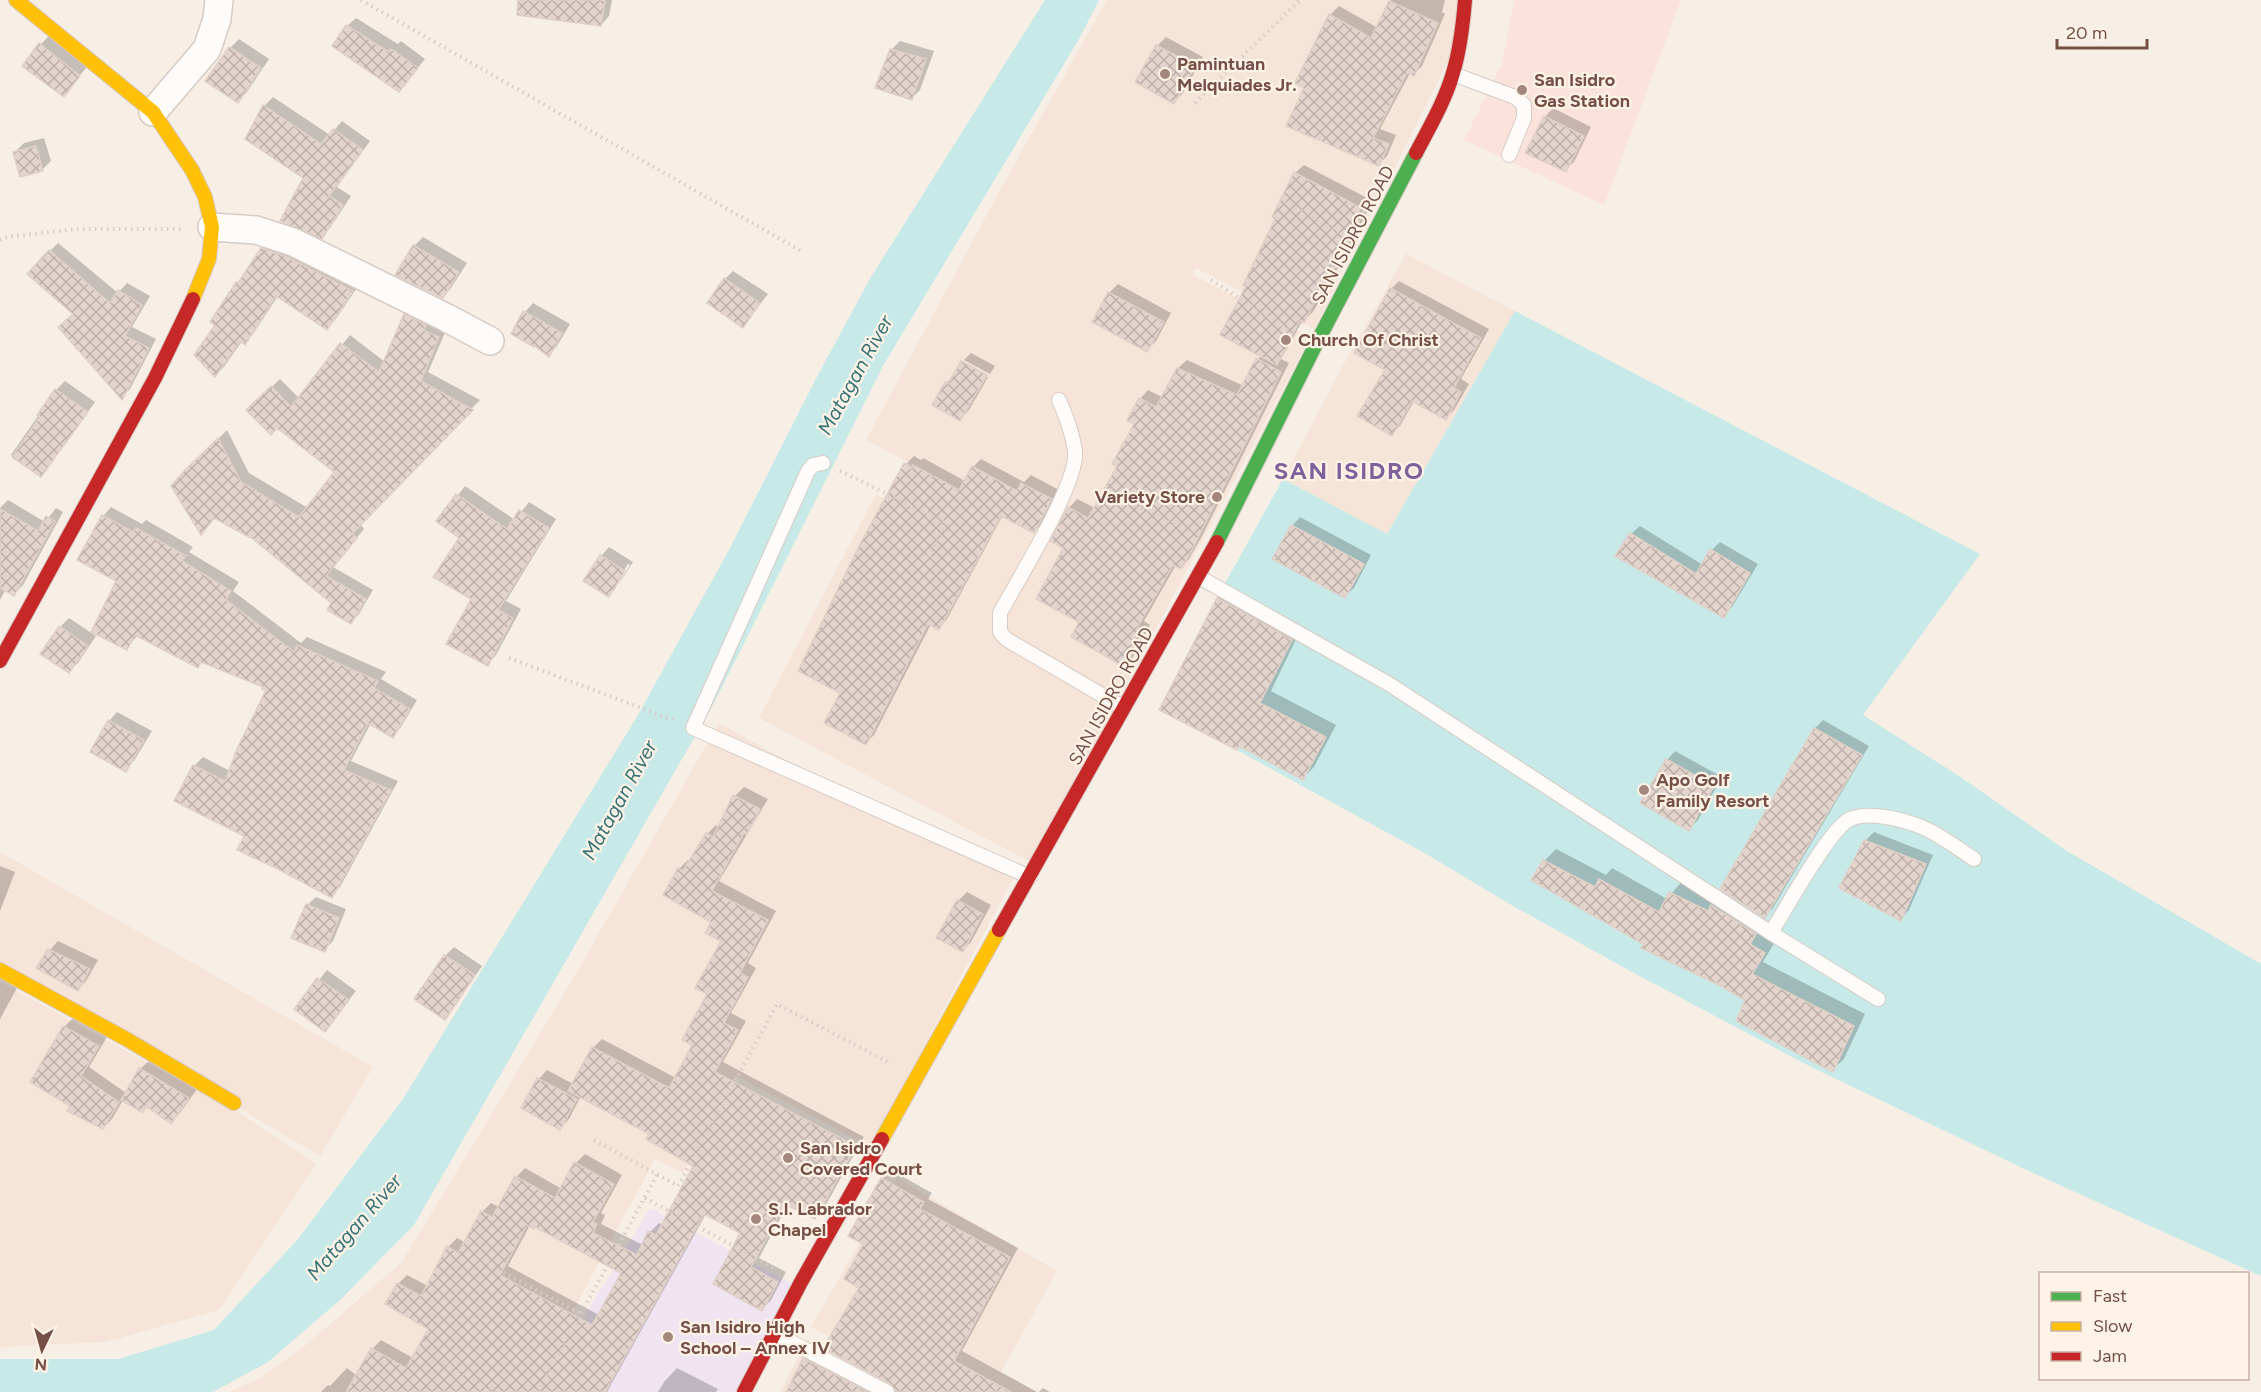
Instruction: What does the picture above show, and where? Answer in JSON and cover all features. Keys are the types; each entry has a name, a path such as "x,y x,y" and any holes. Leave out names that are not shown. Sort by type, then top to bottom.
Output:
{"street":[{"path":"0,661 155,378 195,296 209,260 212,227 205,197 192,170 153,112 16,0"},
{"path":"153,112 207,49 217,19 219,0"},
{"name":"SAN ISIDRO ROAD","path":"744,1392 801,1282 1216,545 1315,346 1435,117 1453,74 1463,24 1465,0"},
{"path":"212,227 256,230 293,242 490,341"},
{"path":"0,970 128,1040 234,1102"}],"lane":[{"path":"1453,74 1515,97 1524,105 1524,118 1509,155"},
{"path":"1059,400 1068,421 1075,453 1072,474 1061,500 1000,613 1000,632 1006,639 1124,708"},
{"path":"823,463 813,465 808,471 693,728 1030,877"},
{"path":"1199,577 1389,684 1772,933 1878,999"},
{"path":"1772,933 1833,834 1850,820 1868,817 1892,819 1919,826 1974,859"},
{"path":"774,1333 887,1392"}],"path":[{"path":"361,0 803,252"},
{"path":"1195,102 1300,0"},
{"path":"1285,202 1367,249"},
{"path":"0,240 7,237 77,229 164,230 212,227"},
{"path":"1211,280 1315,346"},
{"path":"823,463 946,523 928,558"},
{"path":"1136,505 1216,545"},
{"path":"509,658 673,720"},
{"path":"594,1140 678,1186 777,1004 917,1078"},
{"path":"538,1392 657,1175"},
{"path":"645,1198 801,1282"},
{"path":"488,1264 581,1314"},
{"path":"437,1359 496,1392"}],"shaded area":[{"path":"1107,0 1465,0 1449,59 1314,329 1196,268 1193,275 1310,337 1032,863 759,718 876,494 950,533 940,511 952,485 866,440 999,192"},
{"path":"1514,0 1681,0 1604,205 1464,140 1502,64"},
{"path":"1406,254 1515,311 1387,534 1283,479"},
{"path":"719,723 798,767 1013,879 870,1147 735,1075 683,1173 655,1159 529,1392 230,1392 259,1379 306,1345 402,1262 570,984"},
{"path":"0,852 373,1067 320,1156 0,967"},
{"path":"0,982 240,1113 316,1164 219,1310 105,1342 0,1347"},
{"path":"897,1178 1057,1271 1001,1372 1037,1392 935,1392 811,1327"},
{"name":"San Isidro High School – Annex IV","path":"650,1208 791,1283 736,1392 539,1392"},
{"path":"807,1340 905,1392 780,1392"}],"water":[{"name":"Matagan River","path":"1045,0 1099,0 1079,39 884,364 713,705 414,1225 340,1300 268,1362 213,1392 0,1392 0,1359 118,1359 214,1330 298,1239 403,1099 638,715 730,548 820,371 871,277"},
{"name":"Apo Golf Family Resort","path":"1515,311 1980,554 1863,715 1959,776 2067,851 2261,964 2261,1276 2031,1172 1813,1068 1632,972 1513,906 1428,855 1237,750 1294,634 1219,594 1283,479 1387,534"}],"building":[{"path":"518,0 605,0 601,26 517,15"},
{"path":"1389,1 1438,23 1414,76 1407,73 1373,138 1389,144 1379,166 1286,126 1304,88 1295,83 1329,14 1371,38"},
{"path":"346,25 389,52 391,49 418,68 399,92 332,46"},
{"path":"39,43 80,76 64,97 22,66"},
{"name":"Pamintuan Melquiades Jr.","path":"1156,45 1195,66 1174,104 1135,82"},
{"path":"229,47 261,68 238,103 205,81"},
{"path":"890,49 926,59 912,100 875,88"},
{"path":"263,105 321,144 333,129 363,150 329,196 343,205 322,239 280,221 303,178 245,139"},
{"path":"1544,116 1584,136 1566,172 1525,153"},
{"path":"36,146 43,171 20,177 13,152"},
{"path":"1294,172 1365,210 1319,298 1317,297 1304,323 1300,320 1277,365 1220,335 1246,286 1243,285 1275,219 1272,217"},
{"path":"413,245 459,272 443,298 395,275"},
{"path":"261,248 287,257 353,291 327,330 276,296 245,345 240,341 215,377 194,355 215,325 210,322"},
{"path":"49,250 110,303 118,290 142,305 125,336 149,348 122,400 58,327 73,314 27,274"},
{"path":"724,278 760,303 743,328 707,303"},
{"path":"1390,288 1481,338 1454,388 1461,392 1446,420 1412,401 1392,436 1357,416 1385,370 1354,353"},
{"path":"1108,292 1164,322 1147,352 1092,322"},
{"path":"523,311 562,333 549,357 535,346 511,334"},
{"path":"404,314 426,325 423,330 439,337 421,381 473,410 352,534 357,538 326,576 366,599 351,624 327,610 331,603 253,539 214,518 201,535 171,486 218,438 241,482 299,517 334,472 277,428 271,435 246,410 271,386 291,407 340,343 379,372"},
{"path":"1256,358 1281,372 1193,548 1181,569 1173,565 1136,630 1143,634 1125,667 1071,637 1079,622 1036,599 1063,548 1050,541 1068,507 1088,518 1117,466 1112,464 1134,424 1127,420 1139,398 1156,407 1177,368 1237,395"},
{"path":"961,361 987,375 960,421 932,405 945,382 948,384"},
{"path":"55,389 88,412 41,477 12,457 40,417 37,415"},
{"path":"904,463 912,468 913,465 959,490 972,466 1017,491 1021,483 1052,499 1034,533 1001,516 939,630 928,624 866,745 824,723 840,693 798,671 859,546"},
{"path":"456,494 507,529 519,510 549,528 498,610 513,618 488,666 446,644 471,599 433,577 459,538 436,521"},
{"path":"0,509 38,531 46,516 55,521 14,596 0,588"},
{"path":"102,515 133,532 136,528 186,556 182,561 231,591 226,600 294,652 297,645 378,681 374,688 410,709 393,738 368,723 344,770 391,790 332,898 237,850 244,836 174,801 193,765 225,781 237,749 266,690 201,662 198,668 135,635 127,650 91,632 116,581 77,560"},
{"path":"1291,525 1364,564 1345,598 1272,559"},
{"path":"1630,533 1696,574 1710,549 1750,573 1724,618 1615,556"},
{"path":"600,555 625,571 609,597 583,581"},
{"path":"1217,598 1292,640 1260,703 1326,737 1303,780 1239,746 1237,750 1159,710"},
{"path":"59,626 88,646 69,673 40,654"},
{"path":"108,720 144,740 126,772 90,752"},
{"path":"1814,728 1862,755 1765,918 1720,889"},
{"path":"1666,759 1714,786 1689,831 1640,803"},
{"path":"733,795 760,809 712,891 768,920 740,973 748,977 724,1023 738,1030 715,1072 856,1146 815,1219 785,1204 751,1267 778,1282 762,1311 713,1284 740,1233 704,1214 605,1392 346,1392 371,1348 406,1368 428,1329 385,1304 397,1283 421,1296 447,1246 458,1253 481,1211 492,1217 515,1176 555,1198 574,1162 614,1184 593,1222 597,1224 593,1233 637,1255 648,1231 656,1235 693,1166 646,1139 649,1134 568,1091 592,1047 669,1088 692,1045 682,1040 707,994 695,988 721,941 705,933 711,922 663,895 678,868 683,871 706,833 713,837","holes":["527,1225 534,1229 535,1227 621,1273 592,1325 500,1275"]},
{"path":"1864,840 1926,864 1901,921 1839,888"},
{"path":"1543,860 1595,887 1599,879 1659,912 1669,892 1708,911 1711,905 1756,934 1750,944 1765,953 1752,974 1854,1026 1833,1072 1736,1021 1745,1000 1641,948 1643,944 1531,880"},
{"path":"957,900 983,914 963,952 936,938"},
{"path":"306,904 339,918 325,952 291,938"},
{"path":"48,949 90,969 78,991 36,968"},
{"path":"444,955 475,975 445,1020 414,999"},
{"path":"317,978 349,1000 325,1032 294,1009"},
{"path":"63,1026 99,1046 81,1076 119,1102 103,1129 67,1111 70,1106 30,1082"},
{"path":"139,1068 189,1098 171,1124 146,1106 143,1113 121,1100"},
{"path":"537,1078 577,1099 560,1130 521,1108"},
{"path":"881,1178 924,1202 920,1209 1010,1257 954,1361 1011,1392 896,1392 891,1384 823,1348 859,1288 844,1279 863,1244 848,1236"},
{"path":"803,1358 868,1392 786,1392"}],"traffic: fast":[{"path":"1217,542 1315,346 1416,153"}],"traffic: slow":[{"path":"16,0 153,112 192,170 205,197 212,227 209,259 193,299"},
{"path":"882,1139 999,930"},
{"path":"0,970 128,1040 234,1103"}],"traffic: jam":[{"path":"1416,153 1450,83 1458,55 1465,0"},
{"path":"0,661 155,378 193,299"},
{"path":"999,930 1217,542"},
{"path":"744,1392 801,1282 882,1139"}],"place":[{"name":"Pamintuan Melquiades Jr.","path":"1165,74"},
{"name":"San Isidro Gas Station","path":"1522,90"},
{"name":"Church Of Christ","path":"1286,340"},
{"name":"Variety Store","path":"1217,497"},
{"name":"Apo Golf Family Resort","path":"1644,790"},
{"name":"San Isidro Covered Court","path":"788,1158"},
{"name":"S.I. Labrador Chapel","path":"756,1219"},
{"name":"San Isidro High School – Annex IV","path":"668,1337"}],"district":[{"name":"SAN ISIDRO","path":"1349,471"}]}
